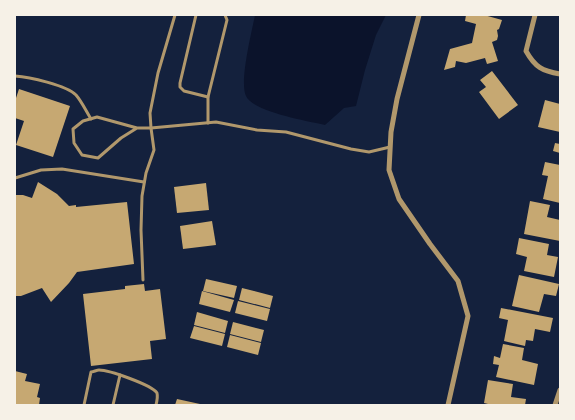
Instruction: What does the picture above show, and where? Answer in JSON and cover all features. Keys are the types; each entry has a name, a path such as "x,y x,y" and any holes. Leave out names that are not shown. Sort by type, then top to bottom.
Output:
{"street":[{"path":"419,15 397,99 391,132 389,170 399,199 458,281 468,316 448,405"},
{"path":"534,15 526,51 532,62 544,71 560,74"},
{"path":"555,405 560,390"}],"lane":[{"path":"143,280 142,196 146,173 154,150 150,113 158,73 174,15"},
{"path":"196,15 180,87 184,91 208,98"},
{"path":"208,122 208,98 227,20 225,15"},
{"path":"15,76 53,84 71,92 91,119"},
{"path":"137,128 121,138 98,158 82,156 74,143 73,129 83,121 96,117 137,128 216,122 257,130 286,132 369,152 390,146"},
{"path":"15,178 41,170 62,169 144,182"},
{"path":"84,405 91,372 98,370 120,375 152,388 158,398 156,405"},
{"path":"113,405 120,375"}],"water":[{"path":"255,15 386,15 376,35 356,106 344,108 325,125 282,115 259,107 251,102 246,96 244,80"}],"building":[{"path":"466,15 484,15 502,20 497,30 497,40 492,42 498,61 487,64 485,58 466,63 456,61 455,67 444,70 450,49 472,43 476,24 465,21"},
{"path":"492,71 518,105 499,119 479,92 486,87 480,80"},
{"path":"19,89 70,106 53,157 16,145 24,121 15,118 15,101"},
{"path":"545,100 560,104 560,132 538,127"},
{"path":"555,143 560,144 560,153 553,151"},
{"path":"545,162 560,165 560,203 543,199 548,176 542,175"},
{"path":"38,182 57,194 69,206 127,202 134,264 77,272 51,302 42,288 21,296 15,296 15,195 32,198"},
{"path":"206,183 209,210 177,213 174,187"},
{"path":"530,201 550,205 547,217 560,220 560,241 524,234"},
{"path":"212,221 216,245 183,249 180,226"},
{"path":"519,238 549,244 547,255 558,257 554,277 524,271 527,257 516,254"},
{"path":"519,275 559,284 556,296 544,294 539,312 512,306"},
{"path":"206,279 237,286 234,298 203,291"},
{"path":"144,284 145,291 160,289 166,339 150,341 152,359 91,366 83,294 125,289 125,286"},
{"path":"242,288 273,296 270,308 239,300"},
{"path":"202,291 234,300 230,312 199,304"},
{"path":"238,301 270,309 267,321 235,313"},
{"path":"501,308 553,318 550,332 535,329 533,341 526,340 525,346 504,341 508,320 499,318"},
{"path":"197,312 228,321 225,333 194,325"},
{"path":"233,322 264,330 261,342 230,334"},
{"path":"194,326 225,334 222,346 190,338"},
{"path":"230,335 261,343 258,355 227,347"},
{"path":"503,344 524,348 522,360 538,364 534,385 496,377 499,365 493,364 494,356 500,358"},
{"path":"15,371 27,374 25,381 40,384 37,397 40,398 39,405 15,405"},
{"path":"488,380 513,384 511,397 526,399 525,405 492,405 484,403"},
{"path":"177,399 200,404 200,405 175,405"}]}
